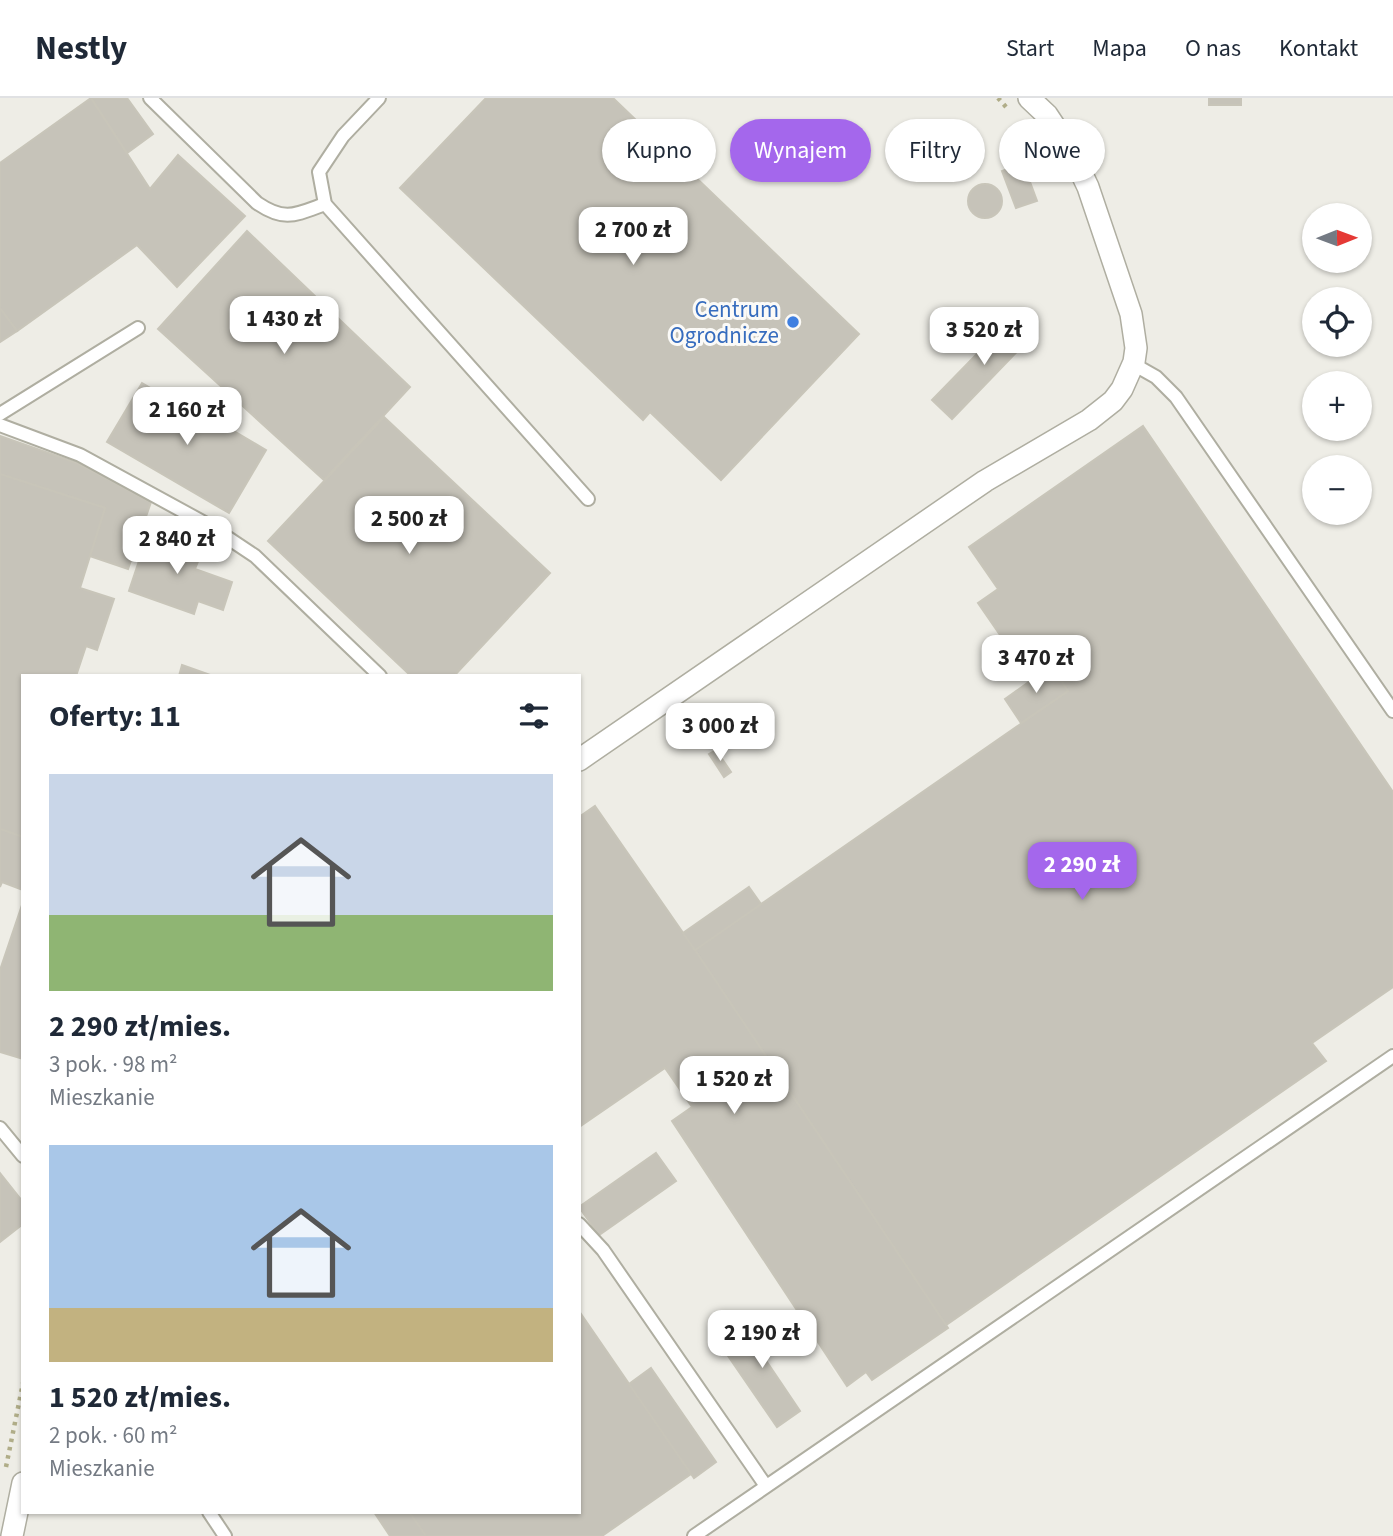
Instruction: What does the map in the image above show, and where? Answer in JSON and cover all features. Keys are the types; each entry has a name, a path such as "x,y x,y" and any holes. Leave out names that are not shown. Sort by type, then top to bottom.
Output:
{"street":[{"path":"581,759 985,481 1102,411 1122,389 1133,364 1136,348 1131,314 1088,187 1060,132 1029,98"},
{"path":"12,1536 13,1480"}],"lane":[{"path":"150,98 257,203 273,213 293,216 325,204"},
{"path":"379,98 343,136 319,173 325,204 588,499"},
{"path":"0,414 138,328"},
{"path":"1133,364 1156,377 1176,397 1393,711"},
{"path":"0,425 80,455 210,526 256,556 378,674"},
{"path":"694,1536 1393,1056"},
{"path":"0,1128 21,1154"},
{"path":"581,1226 603,1250 766,1486"},
{"path":"210,1514 225,1536"}],"path":[{"path":"998,98 1007,108"},
{"path":"13,1480 21,1402"}],"building":[{"path":"91,98 127,98 153,134 127,153"},
{"path":"91,98 150,189 178,155 245,216 177,287 137,245 17,331 0,308 0,163"},
{"path":"486,98 613,98 635,119 602,119 602,182 701,182 859,334 721,480 650,412 643,420 400,188"},
{"path":"1209,98 1241,98 1241,105 1209,105"},
{"path":"1006,182 1030,182 1037,201 1016,208"},
{"path":"985,184 997,189 1002,201 997,213 985,218 973,213 968,201 973,189"},
{"path":"247,231 410,387 324,480 158,329"},
{"path":"0,308 17,331 0,342"},
{"path":"1016,314 1035,333 952,419 932,400"},
{"path":"142,383 185,408 188,404 266,450 229,513 107,442"},
{"path":"384,417 550,573 456,674 409,674 268,541"},
{"path":"1143,426 1393,792 1393,987 1312,1043 1326,1061 946,1325 695,950 1068,691 1036,644 1016,658 978,603 998,589 969,547"},
{"path":"0,436 77,463 151,502 128,569 90,556 105,508 0,474"},
{"path":"0,474 105,508 80,588 114,599 97,650 86,646 77,674 21,674 21,836 0,829"},
{"path":"149,531 203,549 195,569 232,582 223,610 198,601 194,614 129,591"},
{"path":"182,665 207,674 180,674"},
{"path":"1051,666 1068,691 1021,723 1005,699"},
{"path":"716,750 731,772 724,777 709,754"},
{"path":"595,806 695,950 948,1328 872,1380 866,1372 847,1386 672,1121 692,1107 665,1068 581,1126 581,816"},
{"path":"0,829 21,836 21,889 2,882 0,887"},
{"path":"749,887 761,904 695,950 683,933"},
{"path":"21,908 21,1058 0,1052 0,970"},
{"path":"656,1153 676,1181 599,1235 581,1210 581,1206"},
{"path":"0,1173 21,1199 21,1226 0,1242"},
{"path":"581,1314 691,1474 602,1536 426,1536 410,1514 581,1514"},
{"path":"762,1315 782,1344 763,1356 800,1411 777,1427 724,1350 746,1335 742,1329"},
{"path":"651,1368 716,1462 694,1478 629,1384"},
{"path":"375,1514 410,1514 426,1536 390,1536"}],"place":[{"name":"Centrum Ogrodnicze","path":"793,322"}]}
